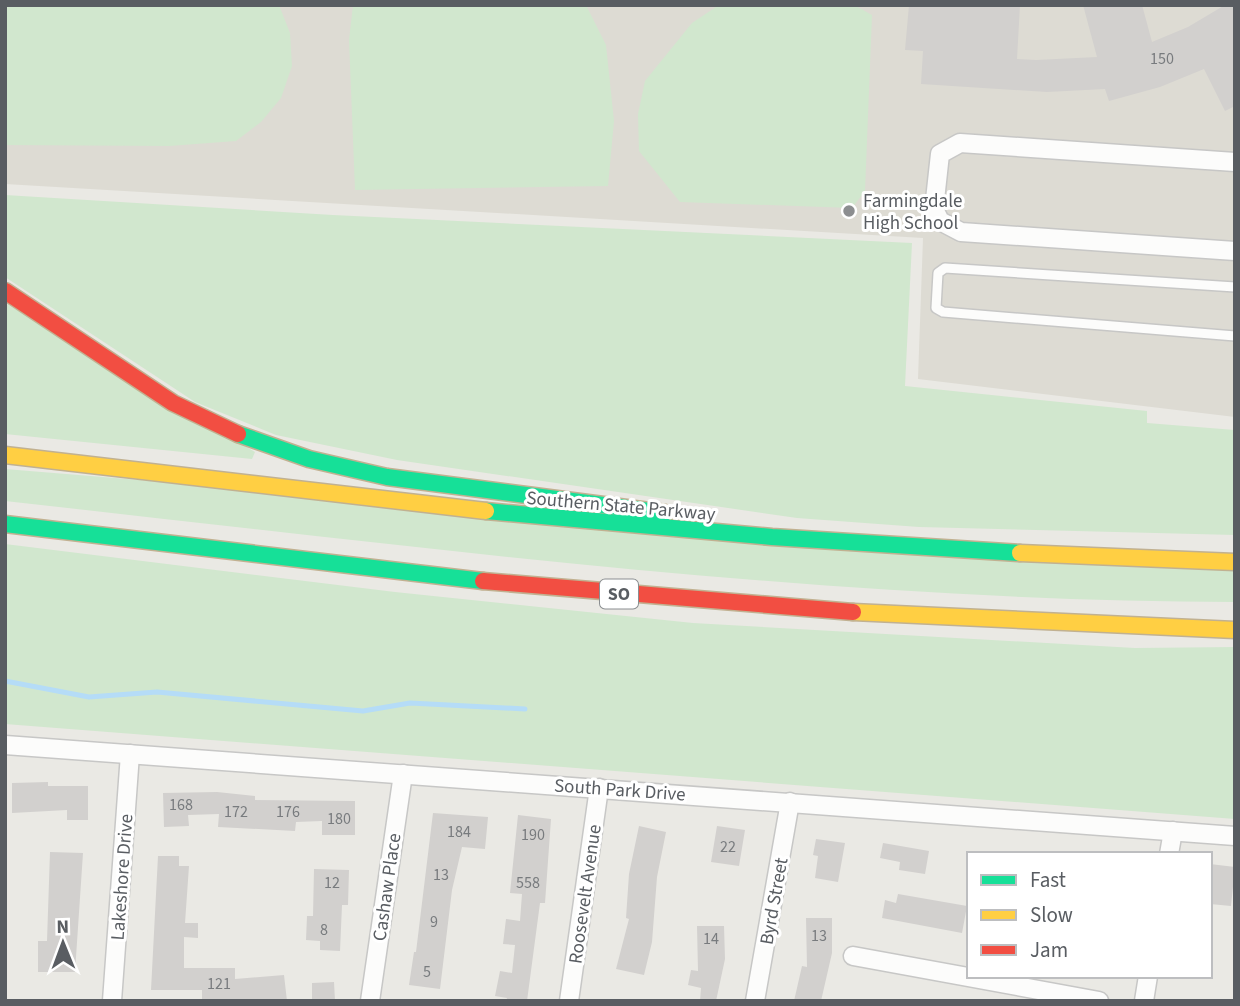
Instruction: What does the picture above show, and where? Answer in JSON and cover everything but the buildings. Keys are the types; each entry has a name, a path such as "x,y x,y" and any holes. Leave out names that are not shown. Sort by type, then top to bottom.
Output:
{"highway":[{"path":"5,291 167,400 234,433 309,459 439,486 620,504 817,543"},
{"name":"Southern State Parkway","path":"5,455 331,497 817,543 1106,559 1235,562"},
{"name":"SO","path":"5,524 315,565 756,607 1066,625 1235,630"}],"street":[{"path":"1235,162 960,143 940,154 934,209 940,221 961,232 1235,251"},
{"name":"South Park Drive","path":"5,746 1235,835"},
{"name":"Lakeshore Drive","path":"112,1001 130,754"},
{"name":"Cashaw Place","path":"370,1001 402,774"},
{"name":"Roosevelt Avenue","path":"569,1001 599,788"},
{"name":"Byrd Street","path":"755,1001 790,802"},
{"path":"1169,852 1173,831"},
{"path":"853,957 967,977"},
{"path":"970,978 1099,1001"},
{"path":"1144,1001 1148,978"}],"lane":[{"path":"1235,287 945,268 938,273 936,307 943,313 1235,336"}],"shaded area":[{"name":"Farmingdale High School","path":"5,5 1235,5 1235,417 918,379 923,238 5,184"}],"green space":[{"path":"5,5 279,5 290,33 292,66 281,98 261,122 236,141 169,146 5,145"},
{"path":"353,5 586,5 606,45 614,121 608,186 355,190 349,40"},
{"path":"719,5 854,5 872,15 865,191 852,208 680,202 639,151 638,114 645,81 692,23"},
{"path":"5,195 333,215 912,243 905,386 1147,411 1147,423 1235,430 1235,535 919,527 797,518 397,460 276,435 195,402 5,277"},
{"path":"5,303 255,452 252,459 5,434"},
{"path":"5,469 1235,570 1235,602 927,592 619,568 465,552 5,501"},
{"path":"5,544 395,592 693,623 1135,648 1235,647 1235,819 5,724"}],"waterway":[{"path":"5,681 89,697 157,692 363,711 410,703 525,709"}],"traffic: fast":[{"path":"238,434 309,459 387,477 665,513"},
{"path":"486,511 772,537 1020,553"},
{"path":"5,524 483,581"}],"traffic: slow":[{"path":"5,455 486,511"},
{"path":"1020,553 1235,562"},
{"path":"853,612 1235,630"}],"traffic: jam":[{"path":"5,291 173,403 238,434"},
{"path":"483,581 853,612"}],"place":[{"name":"Farmingdale High School","path":"849,211"}]}
